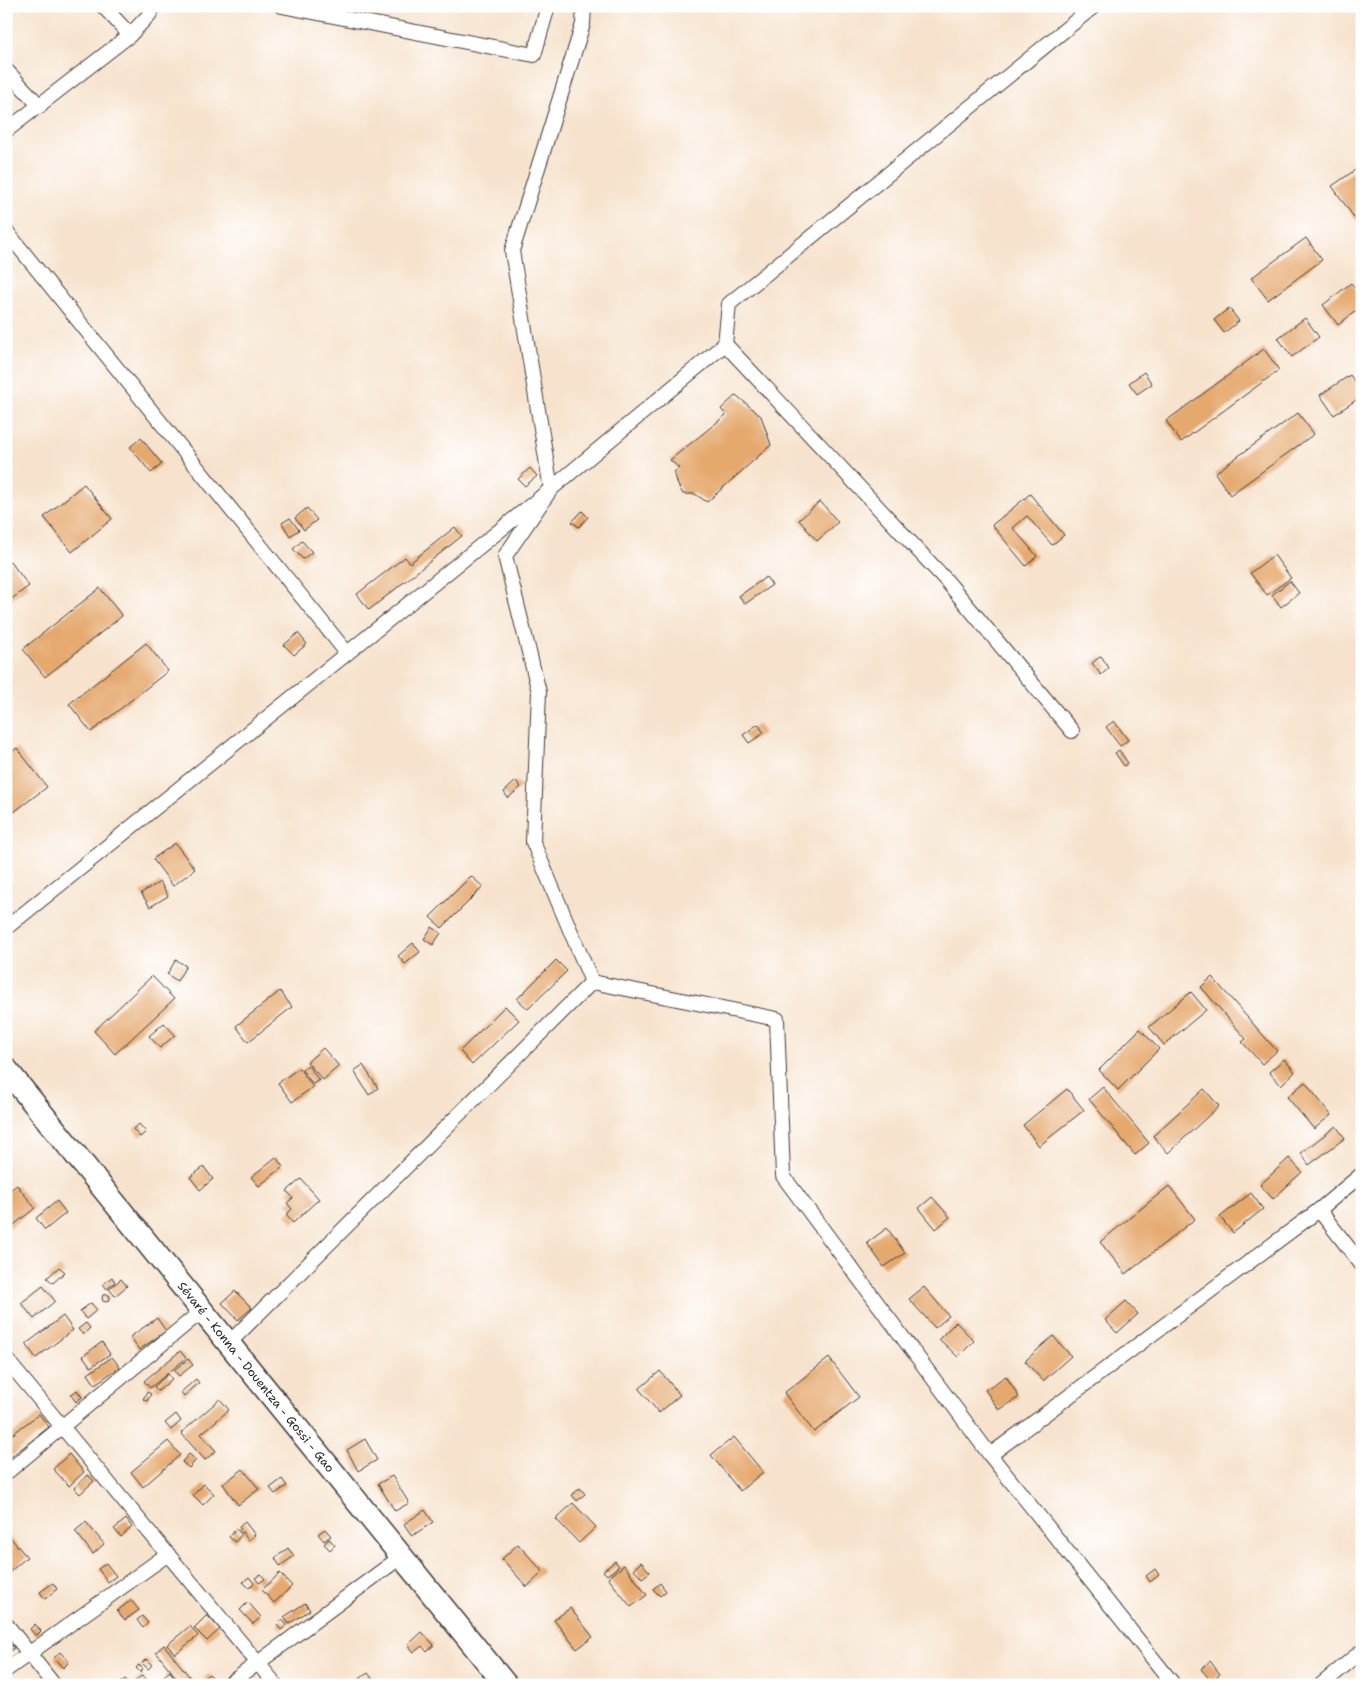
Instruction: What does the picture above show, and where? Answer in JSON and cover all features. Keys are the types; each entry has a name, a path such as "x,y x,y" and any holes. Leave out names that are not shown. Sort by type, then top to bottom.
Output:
{"main road":[{"name":"Sévaré - Konna - Douentza - Gossi - Gao","path":"6,1069 506,1685"}],"street":[{"path":"103,6 130,35"},
{"path":"6,131 130,35 149,15 154,6"},
{"path":"282,6 534,55 548,6"},
{"path":"584,6 582,24 512,251 551,488 505,556 539,692 533,842 592,982"},
{"path":"6,928 551,488 725,344 729,304 1094,6"},
{"path":"6,70 40,106"},
{"path":"6,231 346,653"},
{"path":"725,344 944,579 1072,731"},
{"path":"229,1343 592,982"},
{"path":"592,982 777,1019 783,1176 990,1455 1174,1685"},
{"path":"990,1455 1319,1210 1362,1174"},
{"path":"1319,1210 1362,1265"},
{"path":"6,1473 202,1310"},
{"path":"6,1359 276,1685"},
{"path":"6,1670 168,1554"},
{"path":"228,1685 402,1556"},
{"path":"6,1624 54,1685"},
{"path":"1321,1685 1362,1651"}],"building":[{"path":"1358,168 1362,173 1362,229 1332,186"},
{"path":"1306,238 1322,260 1268,300 1251,278"},
{"path":"1351,283 1362,297 1362,306 1338,325 1323,305"},
{"path":"1229,308 1239,321 1224,333 1214,320"},
{"path":"1305,318 1319,337 1292,357 1278,338"},
{"path":"1264,349 1279,370 1181,442 1166,421"},
{"path":"1144,372 1152,384 1137,394 1129,383"},
{"path":"1350,375 1362,396 1334,415 1320,395"},
{"path":"736,395 761,416 771,445 707,502 695,494 683,494 674,472 679,468 670,460 726,415 721,409"},
{"path":"1298,413 1314,434 1230,495 1215,473"},
{"path":"141,438 162,464 151,473 130,447"},
{"path":"530,468 537,476 525,486 518,479"},
{"path":"84,484 112,519 72,552 44,517"},
{"path":"1030,494 1064,535 1052,545 1027,516 1013,528 1037,556 1026,566 992,525"},
{"path":"820,501 838,522 817,541 799,520"},
{"path":"307,508 317,520 304,530 295,518"},
{"path":"582,511 588,517 579,527 572,522"},
{"path":"290,518 299,530 290,536 282,523"},
{"path":"455,527 462,536 369,610 357,594 405,557 410,563"},
{"path":"302,541 312,552 303,559 293,549"},
{"path":"1274,555 1291,578 1267,595 1250,573"},
{"path":"10,561 29,586 6,603 6,563"},
{"path":"766,577 772,585 745,604 739,596"},
{"path":"1290,581 1299,593 1281,607 1272,595"},
{"path":"100,588 122,616 45,677 23,649"},
{"path":"298,633 307,644 294,655 284,645"},
{"path":"146,643 168,671 91,732 69,704"},
{"path":"1101,656 1109,668 1101,675 1092,663"},
{"path":"1114,721 1128,740 1120,746 1106,727"},
{"path":"758,724 764,733 749,743 743,735"},
{"path":"17,748 47,787 6,818 6,756"},
{"path":"1119,750 1128,763 1124,766 1115,753"},
{"path":"516,781 521,787 508,798 504,792"},
{"path":"175,843 195,869 173,886 153,859"},
{"path":"471,876 483,887 442,928 430,917"},
{"path":"160,882 168,896 150,907 141,893"},
{"path":"432,927 441,933 433,945 424,939"},
{"path":"413,943 420,952 405,964 398,956"},
{"path":"176,960 186,966 177,981 167,974"},
{"path":"556,960 567,971 528,1009 517,999"},
{"path":"152,976 174,999 115,1054 94,1031"},
{"path":"1212,977 1277,1051 1262,1064 1242,1042 1246,1039 1201,987"},
{"path":"280,991 292,1007 248,1042 236,1026"},
{"path":"1191,992 1206,1010 1164,1045 1149,1027"},
{"path":"505,1006 519,1020 472,1065 460,1051"},
{"path":"164,1023 175,1035 160,1048 149,1036"},
{"path":"1140,1029 1159,1049 1118,1090 1099,1070"},
{"path":"323,1048 339,1066 323,1080 307,1062"},
{"path":"1284,1059 1295,1072 1281,1085 1269,1072"},
{"path":"308,1065 319,1080 313,1084 302,1070"},
{"path":"363,1065 378,1088 369,1095 354,1071"},
{"path":"299,1068 313,1087 292,1102 278,1083"},
{"path":"1305,1082 1331,1115 1314,1129 1287,1097"},
{"path":"1103,1087 1149,1143 1135,1155 1089,1099"},
{"path":"1067,1089 1084,1110 1039,1146 1023,1125"},
{"path":"1204,1089 1219,1106 1168,1153 1153,1136"},
{"path":"139,1124 146,1132 140,1137 133,1129"},
{"path":"1336,1126 1345,1138 1309,1165 1301,1153"},
{"path":"276,1157 283,1167 259,1186 251,1177"},
{"path":"1289,1158 1302,1172 1273,1199 1260,1185"},
{"path":"204,1167 213,1179 200,1190 190,1177"},
{"path":"301,1179 319,1199 293,1223 286,1215 292,1209 287,1203 293,1198 287,1191"},
{"path":"17,1185 35,1208 10,1228 6,1223 6,1193"},
{"path":"1169,1186 1195,1219 1126,1274 1100,1242"},
{"path":"1251,1193 1263,1209 1233,1233 1220,1217"},
{"path":"932,1197 950,1217 936,1229 919,1208"},
{"path":"57,1201 66,1213 45,1230 36,1218"},
{"path":"887,1228 905,1253 884,1267 867,1243"},
{"path":"59,1267 65,1272 53,1283 47,1278"},
{"path":"112,1277 115,1282 107,1289 103,1284"},
{"path":"121,1279 127,1286 115,1296 109,1289"},
{"path":"43,1286 55,1301 34,1319 21,1303"},
{"path":"924,1287 949,1316 935,1328 909,1299"},
{"path":"235,1291 252,1308 238,1320 222,1303"},
{"path":"106,1294 110,1298 106,1302 102,1298"},
{"path":"1126,1301 1138,1314 1117,1333 1105,1320"},
{"path":"91,1303 97,1310 86,1319 80,1311"},
{"path":"63,1316 73,1330 36,1358 26,1344"},
{"path":"157,1318 166,1331 139,1350 130,1337"},
{"path":"956,1322 974,1341 958,1357 939,1339"},
{"path":"86,1323 90,1328 83,1335 78,1329"},
{"path":"1053,1336 1071,1356 1043,1381 1025,1361"},
{"path":"102,1342 110,1354 91,1367 83,1356"},
{"path":"180,1351 186,1358 150,1388 144,1381"},
{"path":"112,1357 120,1367 95,1384 88,1374"},
{"path":"829,1358 859,1397 814,1432 784,1393"},
{"path":"188,1359 193,1365 179,1376 174,1370"},
{"path":"660,1371 680,1395 659,1413 639,1389"},
{"path":"168,1374 172,1379 158,1391 154,1387"},
{"path":"1006,1376 1019,1397 999,1410 985,1390"},
{"path":"196,1379 199,1383 184,1396 181,1392"},
{"path":"77,1390 82,1397 76,1402 71,1395"},
{"path":"147,1392 151,1394 147,1401 143,1399"},
{"path":"220,1399 229,1410 201,1434 216,1451 205,1460 181,1433"},
{"path":"39,1414 49,1427 8,1459 6,1457 6,1439"},
{"path":"176,1414 181,1421 171,1430 165,1423"},
{"path":"734,1437 763,1472 740,1491 711,1455"},
{"path":"365,1439 377,1460 358,1471 347,1450"},
{"path":"168,1441 180,1455 143,1487 131,1472"},
{"path":"69,1454 84,1472 69,1486 53,1469"},
{"path":"189,1454 196,1460 189,1468 182,1462"},
{"path":"243,1469 259,1489 238,1505 223,1484"},
{"path":"88,1475 94,1481 80,1494 74,1488"},
{"path":"392,1476 409,1503 395,1511 378,1484"},
{"path":"282,1479 287,1486 275,1494 270,1488"},
{"path":"204,1484 214,1494 203,1505 193,1495"},
{"path":"580,1488 585,1494 577,1501 572,1495"},
{"path":"573,1503 596,1527 579,1543 556,1519"},
{"path":"425,1510 433,1522 412,1536 404,1524"},
{"path":"126,1519 132,1527 121,1537 114,1529"},
{"path":"86,1522 104,1544 93,1554 75,1531"},
{"path":"245,1522 255,1535 248,1540 239,1527"},
{"path":"236,1529 242,1534 235,1542 229,1537"},
{"path":"325,1529 331,1536 324,1541 318,1534"},
{"path":"10,1537 27,1557 6,1575 6,1556 9,1554 6,1551 6,1540"},
{"path":"329,1539 335,1545 330,1550 324,1544"},
{"path":"518,1544 543,1572 527,1587 502,1559"},
{"path":"288,1548 294,1556 280,1566 275,1558"},
{"path":"615,1561 619,1566 607,1575 603,1571"},
{"path":"641,1562 650,1572 642,1578 634,1569"},
{"path":"106,1563 116,1576 108,1582 98,1569"},
{"path":"624,1565 647,1595 631,1607 608,1578"},
{"path":"1155,1569 1159,1575 1150,1582 1146,1576"},
{"path":"280,1573 292,1586 274,1603 262,1590"},
{"path":"261,1574 265,1579 259,1583 255,1578"},
{"path":"249,1577 254,1583 249,1588 243,1582"},
{"path":"53,1583 57,1589 45,1599 40,1592"},
{"path":"660,1583 666,1591 660,1596 653,1589"},
{"path":"131,1600 139,1610 125,1620 117,1611"},
{"path":"248,1602 261,1617 253,1624 240,1610"},
{"path":"305,1603 310,1610 289,1624 284,1617"},
{"path":"570,1608 593,1637 577,1649 554,1620"},
{"path":"207,1615 220,1629 207,1641 194,1628"},
{"path":"142,1616 148,1623 143,1628 137,1620"},
{"path":"282,1620 287,1625 281,1630 277,1625"},
{"path":"35,1624 41,1631 36,1636 30,1629"},
{"path":"190,1626 198,1636 175,1654 167,1645"},
{"path":"422,1632 434,1645 427,1652 422,1646 414,1652 408,1645"},
{"path":"6,1639 14,1648 6,1654"},
{"path":"164,1645 196,1685 182,1685 156,1652"},
{"path":"60,1652 69,1662 63,1668 54,1658"},
{"path":"146,1659 152,1665 148,1669 142,1663"},
{"path":"1210,1661 1220,1674 1212,1682 1201,1669"},
{"path":"139,1665 143,1669 140,1672 136,1668"},
{"path":"170,1671 177,1681 172,1685 164,1676"},
{"path":"368,1673 377,1685 351,1685"},
{"path":"209,1674 214,1679 209,1684 204,1678"},
{"path":"142,1675 151,1685 138,1685 135,1681"},
{"path":"125,1679 130,1685 119,1685"},
{"path":"1359,1679 1362,1685 1352,1685"}]}
